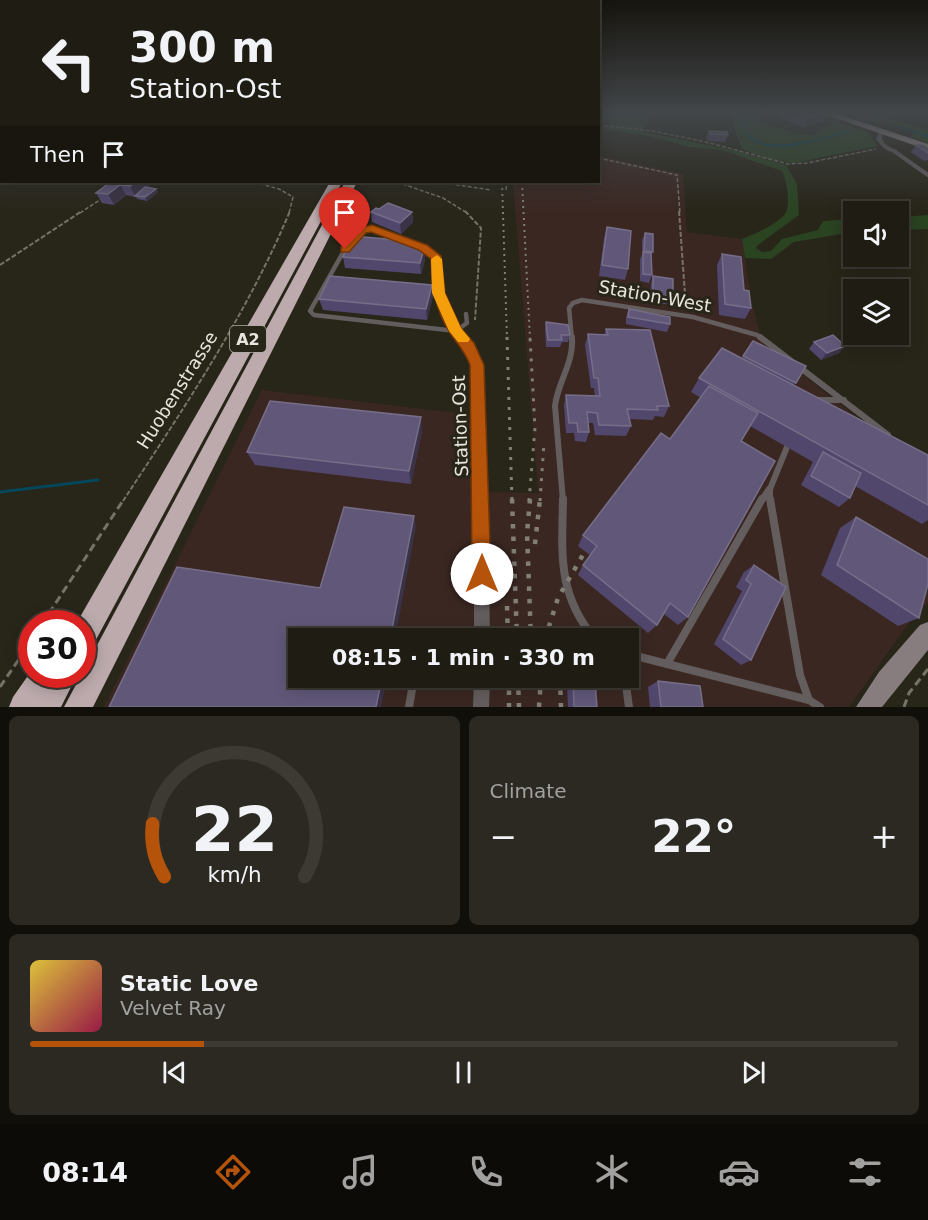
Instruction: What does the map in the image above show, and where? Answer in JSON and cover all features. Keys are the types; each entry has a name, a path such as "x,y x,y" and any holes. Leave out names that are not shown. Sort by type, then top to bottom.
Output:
{"highway":[{"name":"A2","path":"96,614 335,183"},
{"name":"A2","path":"78,707 350,183"},
{"path":"87,610 160,496"},
{"path":"23,707 36,688"},
{"path":"46,707 56,688"}],"main road":[{"path":"868,707 910,652 928,633"}],"street":[{"path":"884,146 894,151"},
{"name":"Station-Ost","path":"470,346 477,365 482,628"},
{"path":"481,707 482,688"}],"lane":[{"path":"894,151 928,176"},
{"name":"Station-Ost","path":"326,281 345,249 362,230 372,228 423,248 437,258 439,293 456,331 470,346"},
{"path":"338,282 326,281 310,311 314,315 456,331 467,323 466,314"},
{"path":"427,291 439,293"},
{"name":"Station-West","path":"585,628 578,620 562,568 562,480 555,406 558,388 572,354 569,308 573,303 582,300 686,317 738,328 757,336 891,437"},
{"path":"810,404 817,399 844,400"},
{"path":"667,664 752,514 770,489 787,447"},
{"path":"770,489 770,507 800,675 809,700"},
{"path":"639,657 809,700 820,707"},
{"path":"409,707 412,688"},
{"path":"626,688 629,707"}],"path":[{"path":"720,146 768,160 795,164 876,149 894,151"},
{"path":"600,158 677,175 686,317"},
{"name":"Huobenstrasse","path":"51,610 230,332 275,241 293,203 293,197 279,189 258,183"},
{"path":"400,183 447,199 476,221 481,228 478,309 470,346"},
{"path":"445,183 491,190"},
{"path":"506,190 507,183"},
{"path":"0,265 109,193"},
{"path":"0,687 18,661"},
{"path":"904,707 909,693 928,669"}],"shaded area":[{"path":"600,156 683,174 687,232 742,239 751,299 762,342 928,474 928,603 916,613 849,707 104,707 262,390 483,416 487,492 538,493 513,183 600,183"}],"green space":[{"path":"686,146 712,146 786,165 797,184 799,215 756,248 762,252 771,251 782,239 818,230 823,221 843,220 843,234 794,242 771,259 745,258 742,239 772,225 785,214 788,192 782,171 722,150"},
{"path":"741,146 877,146 793,163 767,159 742,149"},
{"path":"928,215 928,229 909,230 909,216"}],"building":[{"path":"917,146 928,148 928,153"},
{"path":"109,183 134,183 130,186 120,185 108,194 96,193"},
{"path":"145,187 156,189 145,197 135,196"},
{"path":"388,203 412,212 400,223 371,212"},
{"path":"607,227 631,231 628,269 602,265"},
{"path":"645,233 653,234 653,252 644,251"},
{"path":"352,236 409,241 408,244 424,249 420,263 343,257"},
{"path":"643,252 651,253 652,275 643,274"},
{"path":"722,254 741,257 744,290 749,291 751,308 725,304"},
{"path":"330,276 432,285 426,309 319,299"},
{"path":"653,276 673,279 673,297 653,294"},
{"path":"629,309 670,317 670,324 628,317"},
{"path":"546,322 568,325 570,335 561,335 562,340 548,340"},
{"path":"606,329 650,330 669,406 657,406 658,410 627,409 631,426 599,425 597,413 587,412 589,432 578,432 577,423 569,423 566,395 600,396 598,378 594,378 588,334 608,335"},
{"path":"833,335 845,346 827,353 814,342"},
{"path":"753,341 806,366 796,383 743,356"},
{"path":"722,348 928,455 928,505 699,378"},
{"path":"709,386 758,413 741,441 775,461 688,617 670,603 657,625 583,565 597,546 583,535 661,433 670,439"},
{"path":"270,401 421,417 409,471 247,452"},
{"path":"823,452 861,473 850,498 811,476"},
{"path":"344,507 414,516 392,628 288,628 288,688 380,688 376,707 109,707 177,567 320,588"},
{"path":"856,517 928,559 928,584 919,618 837,565"},
{"path":"754,565 786,587 751,660 723,639 751,584 746,580"},
{"path":"658,681 700,686 703,707 661,707"},
{"path":"573,688 596,688 597,707 574,707"}],"waterway":[{"path":"0,492 98,480"}],"railway":[{"path":"502,183 507,339"},
{"path":"522,183 530,339"},
{"path":"507,337 512,501"},
{"path":"529,501 535,428 530,337"},
{"path":"540,501 544,443"},
{"path":"512,499 517,628"},
{"path":"530,499 527,533 531,628"},
{"path":"535,544 540,499"},
{"path":"548,628 558,598 584,553"},
{"path":"507,606 508,628"},
{"path":"509,688 509,707"},
{"path":"518,688 519,707"},
{"path":"539,707 540,688"},
{"path":"560,688 561,707"}],"slow traffic":[{"path":"437,259 439,293 456,331 463,339"}],"route":[{"path":"345,249 362,230 372,228 423,248 437,258 439,293 456,331 470,346 477,365 482,574"}]}
